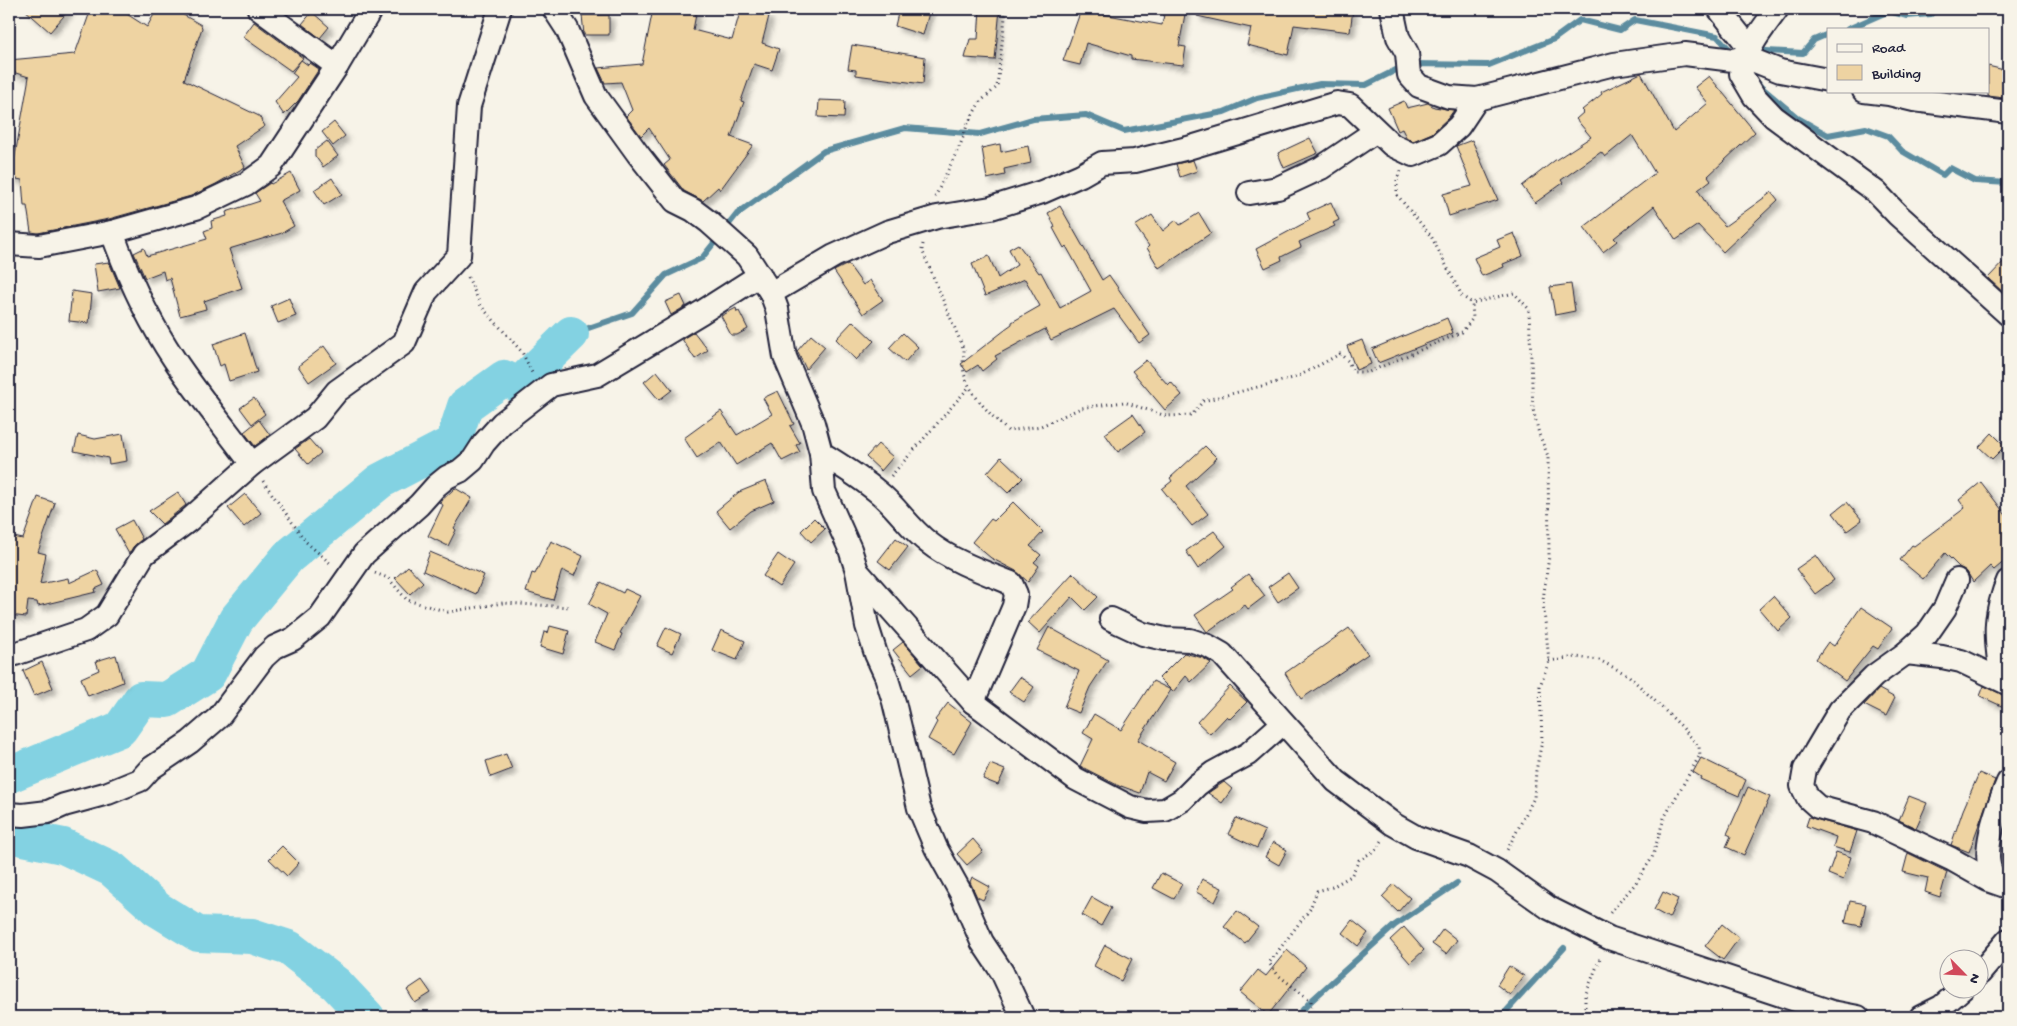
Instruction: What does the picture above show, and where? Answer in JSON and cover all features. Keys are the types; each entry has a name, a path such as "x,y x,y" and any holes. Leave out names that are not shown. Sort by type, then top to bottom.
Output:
{"street":[{"path":"259,9 337,66"},
{"path":"9,244 38,246 112,232 196,208 246,184 271,166 337,66 371,9"},
{"path":"9,656 86,630 107,615 144,554 188,521 252,464 315,418 337,391 404,343 426,292 458,256 469,106 500,9"},
{"path":"554,9 567,29 596,96 638,154 675,201 693,210 709,222 747,256 765,284 777,309 785,357 804,400 821,453 824,491 850,549 857,572 867,626 894,702 919,808 936,848 961,894 982,942 1002,972 1023,1017"},
{"path":"1392,9 1398,37 1406,53 1409,75 1419,86 1449,97 1477,99 1614,64 1685,54 1733,60 1747,52"},
{"path":"1719,9 1747,52 1780,71 1827,80"},
{"path":"1777,9 1747,52 1741,74 1754,96 1774,117 1876,192 1897,214 2008,314"},
{"path":"1872,92 1914,100 2008,112"},
{"path":"9,814 23,815 48,812 64,805 108,793 140,780 150,769 190,742 219,717 264,657 275,647 293,639 320,617 364,554 420,504 436,486 467,466 502,423 551,385 597,375 702,312 765,284 819,264 859,243 925,220 991,208 1042,192 1102,163 1135,160 1188,148 1337,103 1350,105 1392,145 1413,155 1439,144 1460,126 1477,99"},
{"path":"1249,193 1278,188 1312,172 1376,131"},
{"path":"112,232 125,269 170,353 252,464"},
{"path":"821,453 878,491 930,545 976,569 1012,583 1016,594 1014,606 973,702"},
{"path":"857,572 973,702 1076,779 1130,807 1146,811 1165,810 1182,800 1213,773 1248,754 1283,723"},
{"path":"1958,580 1945,608 1928,634 1874,676 1840,710 1805,769 1802,786 1808,798 1818,807 1873,822 1951,859 1988,880 2007,887"},
{"path":"2007,683 1999,663 1997,622 2008,581"},
{"path":"1111,619 1143,634 1165,639 1190,640 1208,646 1222,654 1336,781 1393,824 1416,837 1470,856 1497,870 1549,908 1602,934 1832,1012 1858,1017"},
{"path":"1906,653 1961,661 2007,683"},
{"path":"2007,887 1993,875 1988,863 1990,836 1996,812 2008,782"},
{"path":"1990,961 2008,940"},
{"path":"1922,1017 1940,1014 1954,998"}],"path":[{"path":"1006,9 997,87 980,102 968,123 925,220 922,250 964,350 963,368 970,386 987,411 1008,431 1041,426 1081,408 1124,402 1166,416 1192,415 1203,401 1297,377 1340,354 1348,361 1353,372 1369,372 1462,332 1473,318 1472,303"},
{"path":"1413,155 1396,178 1397,195 1431,236 1462,296 1472,303 1514,293 1529,308 1533,409 1539,434 1548,456 1549,556 1543,600 1550,661 1540,686 1542,741 1536,771 1534,798 1497,870"},
{"path":"458,256 481,306 522,352 532,372 536,397"},
{"path":"878,491 970,386"},
{"path":"252,464 306,542 328,563 351,573 371,571 388,578 407,600 448,612 503,604 571,607"},
{"path":"1550,661 1576,657 1599,660 1628,675 1682,727 1699,747 1700,755 1664,818 1652,858 1602,934 1585,996 1585,1017"},
{"path":"1313,1017 1311,1001 1278,975 1269,963 1310,909 1317,892 1332,888 1351,876 1359,860 1376,850 1393,824"}],"building":[{"path":"24,9 70,9 50,32"},
{"path":"91,9 119,9 147,27 157,9 173,9 201,25 202,28 184,80 259,116 265,126 235,146 245,167 191,196 109,219 38,233 31,232 27,206 24,206 22,180 11,178 29,77 9,71 9,60 75,54"},
{"path":"653,9 697,9 693,30 732,40 740,12 753,15 754,12 769,16 762,43 779,49 772,70 754,64 741,101 744,102 731,137 753,145 720,190 718,187 703,201 684,191 664,165 670,160 649,128 641,136 626,116 632,110 621,82 605,83 598,68 642,64"},
{"path":"899,9 930,9 923,35 895,26"},
{"path":"980,9 1000,9 995,60 965,58 970,39 978,39"},
{"path":"1165,9 1186,9 1179,46 1186,47 1183,65 1131,59 1131,56 1086,43 1080,65 1063,61 1081,10 1162,25"},
{"path":"1198,9 1353,9 1350,32 1294,25 1288,55 1247,45 1251,28 1197,16"},
{"path":"312,12 329,27 320,38 302,24"},
{"path":"582,15 609,15 609,35 584,35"},
{"path":"254,22 303,58 291,71 243,37"},
{"path":"852,45 925,57 923,84 856,75 856,70 848,69"},
{"path":"301,60 319,69 298,101 284,115 275,102 297,77 292,73"},
{"path":"1990,66 2008,71 2008,85 2005,98 1988,96 1988,92 1990,92"},
{"path":"1641,73 1674,132 1708,103 1695,87 1709,76 1755,132 1708,176 1711,180 1698,190 1710,210 1725,226 1772,192 1778,200 1723,252 1698,225 1676,240 1654,206 1614,238 1617,241 1603,252 1584,227 1655,173 1632,135 1605,157 1601,152 1561,180 1563,183 1535,203 1522,186 1554,161 1591,137 1576,119 1584,112 1582,110 1602,94 1601,92"},
{"path":"819,100 845,101 844,118 818,117"},
{"path":"1404,101 1407,108 1428,103 1434,107 1454,110 1432,133 1413,141 1406,137 1402,129 1398,131 1388,108"},
{"path":"334,122 345,136 333,146 322,132"},
{"path":"1310,138 1318,153 1284,168 1278,153"},
{"path":"1472,140 1498,200 1449,216 1443,194 1472,186 1456,146"},
{"path":"327,141 338,156 323,167 315,156 315,150"},
{"path":"1000,144 1001,152 1028,146 1031,163 1004,169 1005,175 987,179 982,148"},
{"path":"1193,160 1197,171 1180,177 1176,164"},
{"path":"291,173 300,190 280,201 294,226 282,233 229,249 242,288 204,301 206,309 180,316 170,278 165,280 163,271 145,278 134,253 144,248 147,256 207,239 204,231 212,228 211,221 227,216 226,212 260,201 255,193"},
{"path":"332,178 342,194 324,205 314,190"},
{"path":"1331,202 1339,220 1333,223 1335,226 1299,242 1301,247 1281,257 1282,260 1265,268 1256,249 1310,220 1307,213"},
{"path":"1060,206 1102,280 1109,275 1150,335 1139,343 1114,309 1051,340 1045,329 995,356 997,359 982,371 978,365 967,372 961,364 1005,330 1012,322 1040,306 1025,279 985,296 972,264 989,256 998,278 1017,265 1009,249 1018,244 1039,273 1041,272 1060,308 1091,291 1066,246 1064,248 1053,228 1055,227 1048,213"},
{"path":"1199,213 1211,233 1159,268 1147,248 1149,246 1135,226 1152,215 1163,231 1176,220 1180,225"},
{"path":"1514,233 1523,256 1503,264 1504,267 1482,276 1474,258 1500,247 1497,240"},
{"path":"2008,257 2008,297 1988,278"},
{"path":"109,262 120,288 98,292 94,264"},
{"path":"848,264 863,285 870,280 883,300 863,314 834,271"},
{"path":"1571,284 1575,311 1555,315 1550,287"},
{"path":"72,291 92,294 89,323 69,321"},
{"path":"681,295 686,306 671,315 665,302"},
{"path":"289,298 296,316 278,323 271,306"},
{"path":"736,308 748,329 737,335 731,335 721,316"},
{"path":"1447,318 1453,333 1378,363 1372,349"},
{"path":"853,321 874,341 856,360 836,339"},
{"path":"694,332 708,350 695,359 682,339"},
{"path":"245,333 257,372 229,381 224,364 220,366 213,344"},
{"path":"903,333 918,347 905,362 889,348"},
{"path":"811,335 825,347 806,369 797,351"},
{"path":"1362,340 1371,364 1356,370 1347,346"},
{"path":"324,346 336,363 309,382 298,366"},
{"path":"1146,360 1168,385 1171,382 1182,395 1165,410 1132,371"},
{"path":"657,371 672,390 659,400 644,382"},
{"path":"778,391 794,424 790,426 800,443 796,445 800,452 782,461 772,443 736,465 721,442 697,458 684,438 721,411 737,435 772,414 763,398"},
{"path":"254,398 265,414 252,424 240,408"},
{"path":"1133,414 1145,432 1118,452 1105,434"},
{"path":"259,420 270,435 255,446 244,432"},
{"path":"1992,433 2005,446 1992,459 1979,447"},
{"path":"123,434 127,461 109,464 108,458 74,451 78,435 95,439"},
{"path":"309,439 321,453 308,464 295,449"},
{"path":"878,444 893,457 881,471 866,457"},
{"path":"1205,446 1217,458 1186,486 1208,514 1192,526 1162,489 1172,481 1170,478"},
{"path":"1001,457 1023,478 1008,493 987,473"},
{"path":"766,481 774,501 751,511 730,528 716,511 739,492"},
{"path":"1981,482 2008,518 2008,558 1994,570 1990,566 1973,582 1967,572 1945,553 1923,579 1900,560 1912,545 1914,546 1965,508 1959,500"},
{"path":"455,488 472,498 454,528 456,530 448,546 428,536 443,505 439,503"},
{"path":"178,492 186,505 162,524 149,511"},
{"path":"245,494 261,513 244,527 228,508"},
{"path":"38,497 55,503 38,552 46,554 40,584 68,578 69,583 97,570 104,585 95,589 96,592 38,606 37,602 28,601 26,617 9,615 9,536 23,539"},
{"path":"1013,502 1043,532 1030,546 1041,555 1034,562 1039,566 1028,582 1016,571 991,558 972,542 991,519 994,521"},
{"path":"1847,502 1862,520 1847,531 1833,513"},
{"path":"814,518 825,529 811,542 801,531"},
{"path":"132,520 142,539 133,547 129,554 115,529"},
{"path":"1214,531 1226,546 1198,569 1186,551"},
{"path":"896,538 908,547 890,570 878,561"},
{"path":"551,541 583,556 574,576 562,570 553,600 526,592 532,573 535,574"},
{"path":"430,552 484,575 476,594 423,571"},
{"path":"778,554 794,565 779,587 763,576"},
{"path":"1816,555 1834,580 1815,594 1796,569"},
{"path":"408,566 423,582 410,594 395,578"},
{"path":"1073,573 1098,597 1085,610 1072,597 1040,633 1028,622"},
{"path":"1288,573 1298,588 1278,602 1268,587"},
{"path":"1248,574 1265,596 1248,609 1245,605 1207,632 1195,615 1233,589 1231,587"},
{"path":"601,582 623,593 625,589 640,596 620,633 622,634 615,650 595,642 607,614 589,604"},
{"path":"1773,596 1792,618 1778,631 1759,609"},
{"path":"1861,607 1892,628 1878,649 1873,646 1845,681 1816,659 1828,642 1834,646"},
{"path":"550,626 569,631 563,654 540,647 544,632 548,633"},
{"path":"666,627 681,634 672,653 657,646"},
{"path":"1049,627 1108,660 1090,687 1079,713 1064,707 1079,671 1037,650"},
{"path":"1349,628 1368,654 1301,699 1285,673"},
{"path":"721,630 745,641 737,660 712,650"},
{"path":"903,642 923,665 912,674 893,650"},
{"path":"1184,653 1203,658 1211,663 1191,682 1186,676 1173,692 1159,678"},
{"path":"116,655 123,682 88,696 81,678 99,670 96,661"},
{"path":"42,662 53,688 34,696 23,671"},
{"path":"1020,677 1034,687 1024,702 1009,692"},
{"path":"1153,681 1171,690 1138,740 1175,762 1164,781 1147,772 1140,793 1121,787 1080,766 1093,739 1083,733 1094,714 1121,730"},
{"path":"1230,686 1247,702 1230,719 1227,716 1210,734 1197,722"},
{"path":"1984,686 2008,697 2008,709 1980,696"},
{"path":"1879,689 1895,698 1886,716 1864,705"},
{"path":"948,703 972,722 954,754 928,739 937,722 935,720"},
{"path":"506,754 512,769 491,777 486,761"},
{"path":"1701,758 1746,780 1739,796 1700,779 1701,777 1693,772"},
{"path":"990,764 1005,770 998,785 983,779"},
{"path":"1979,773 1995,780 1969,852 1951,845 1963,810"},
{"path":"1224,782 1232,789 1222,803 1208,793"},
{"path":"1748,787 1770,797 1744,855 1726,847 1731,836 1727,834"},
{"path":"1909,796 1927,803 1916,828 1899,820"},
{"path":"1809,817 1857,831 1850,852 1833,847 1836,837 1806,826"},
{"path":"1236,818 1265,831 1257,848 1228,834"},
{"path":"973,839 983,851 967,865 957,854"},
{"path":"1273,842 1287,850 1279,865 1265,857"},
{"path":"282,846 299,863 287,876 269,859"},
{"path":"1836,852 1851,857 1843,880 1828,874"},
{"path":"1908,853 1947,872 1940,897 1925,892 1928,878 1903,872"},
{"path":"1161,873 1182,884 1174,899 1153,888"},
{"path":"972,877 990,887 983,900 977,897 970,882"},
{"path":"1202,879 1222,888 1215,902 1196,892"},
{"path":"1394,884 1410,898 1398,912 1382,897"},
{"path":"1663,892 1678,899 1669,918 1654,910"},
{"path":"1092,897 1111,908 1101,926 1082,915"},
{"path":"1850,901 1866,904 1861,926 1845,923"},
{"path":"1237,911 1258,927 1245,943 1224,927"},
{"path":"1352,920 1368,933 1358,946 1342,933"},
{"path":"1722,924 1739,938 1723,960 1705,946"},
{"path":"1404,927 1424,950 1410,963 1390,940"},
{"path":"1443,929 1457,940 1446,954 1432,944"},
{"path":"1105,945 1132,959 1121,981 1094,966"},
{"path":"1287,950 1306,967 1268,1015 1240,992 1258,970 1266,976"},
{"path":"1509,966 1524,976 1510,995 1497,985"},
{"path":"422,980 431,993 415,1003 407,990"}],"waterway":[{"path":"1850,28 1889,11 1907,16 1931,14 1937,9"},
{"path":"571,334 632,313 666,275 702,258 737,214 824,151 905,128 980,134 1033,119 1086,115 1124,131 1224,112 1257,98 1320,84 1366,85 1400,68 1413,64 1489,65 1554,39 1580,20 1620,30 1635,20 1717,36 1734,54"},
{"path":"1756,56 1766,51 1803,53 1814,40 1827,34"},
{"path":"1758,83 1798,118 1828,135 1866,128 1888,136 1902,151 1943,175 1950,168 1975,181 2008,183"},
{"path":"9,775 120,729 141,699 167,700 208,674 236,620 288,557 380,481 453,443 465,406 504,378 519,385 571,334"},
{"path":"9,835 63,846 112,869 157,909 198,934 252,936 289,948 336,984 367,1017"},
{"path":"1296,1017 1311,1001 1395,925 1457,883"},
{"path":"1501,1017 1564,948"}]}
